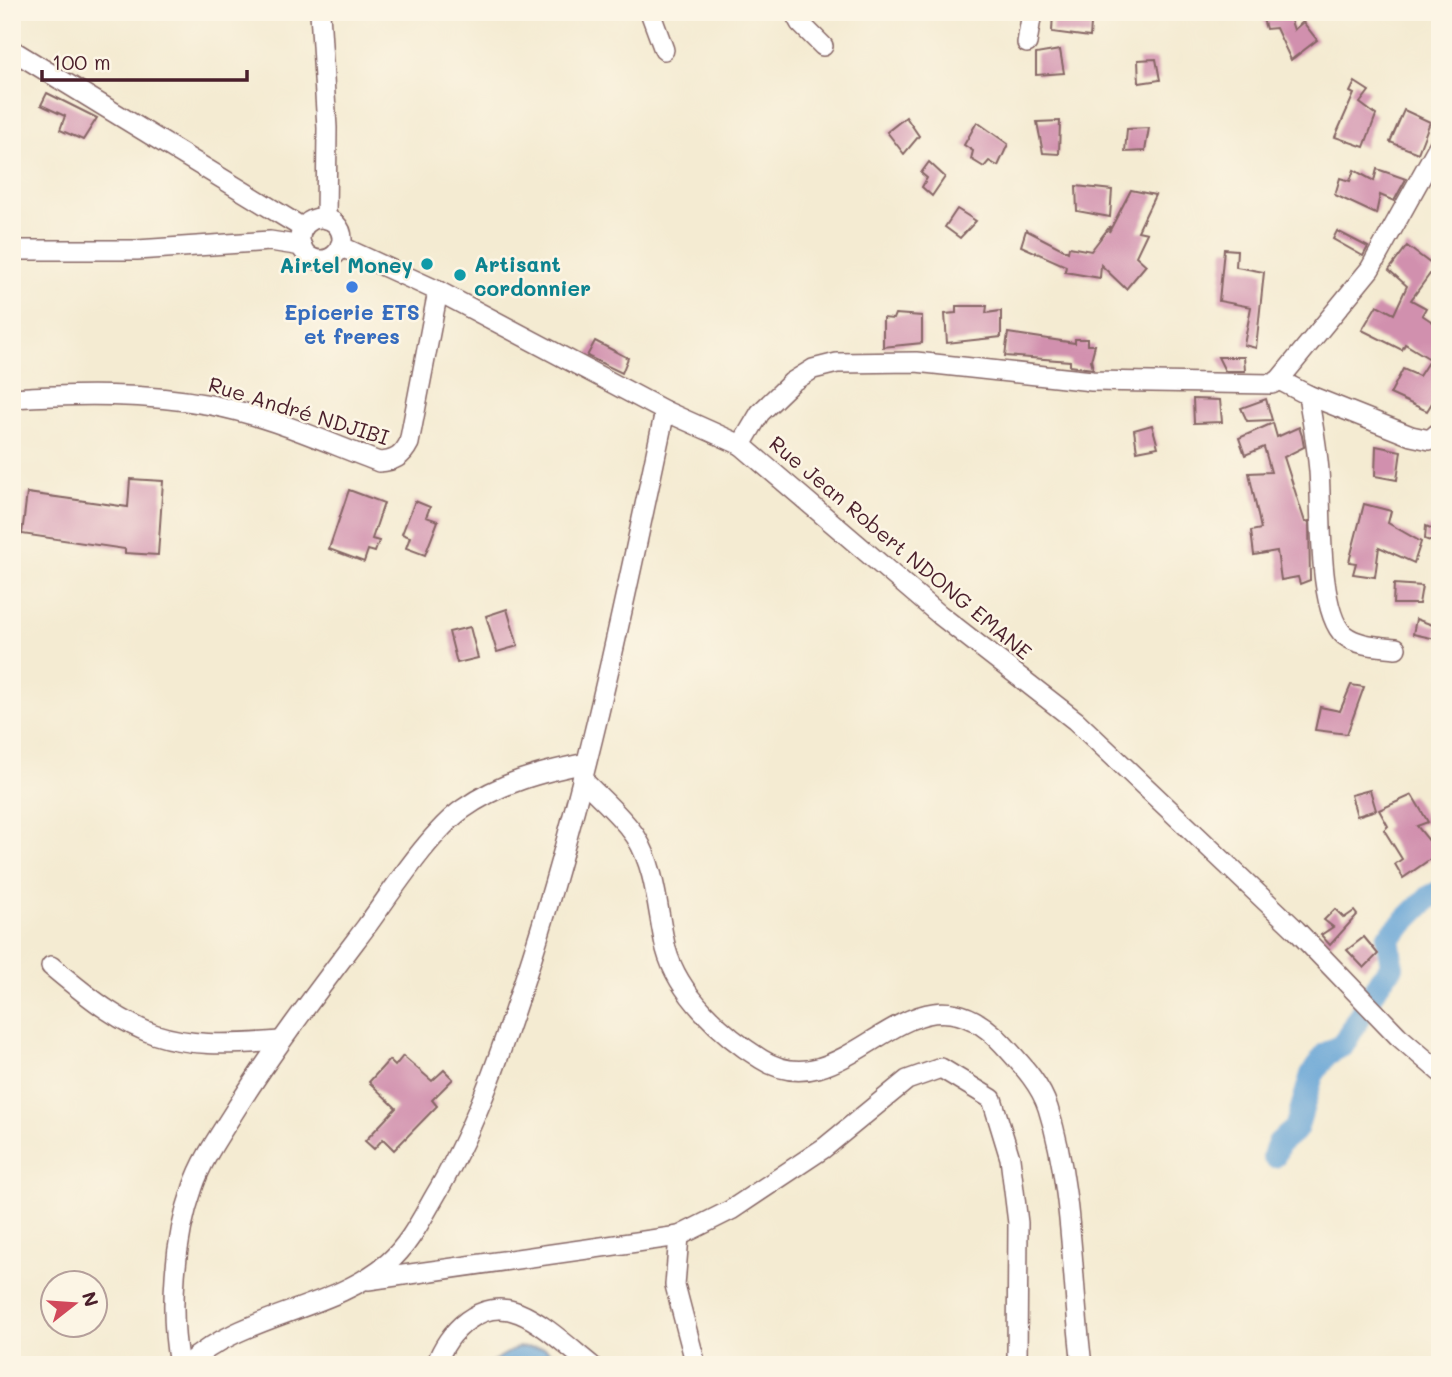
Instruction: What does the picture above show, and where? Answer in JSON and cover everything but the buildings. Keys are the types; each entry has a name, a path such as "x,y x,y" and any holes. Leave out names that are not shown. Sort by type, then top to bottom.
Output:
{"street":[{"path":"320,12 328,197 326,219"},
{"path":"650,12 664,50"},
{"path":"794,12 800,23 823,46"},
{"path":"1027,43 1032,12"},
{"path":"12,50 302,237 308,255 318,260 329,258 340,246 341,232 326,219 313,219 302,237"},
{"path":"741,445 760,413 776,396 813,369 836,363 916,362 1105,381 1255,386 1279,380 1370,269 1440,143"},
{"path":"12,250 137,250 302,237"},
{"name":"Rue Jean Robert NDONG EMANE","path":"340,246 438,291 665,411 741,445 940,615 1076,721 1297,930 1377,1014 1440,1072"},
{"name":"Rue André NDJIBI","path":"12,398 150,397 213,405 306,432 379,462 391,461 403,454 410,443 438,291"},
{"path":"1279,380 1308,395 1427,440 1434,438 1440,431"},
{"path":"1308,395 1319,470 1326,592 1334,620 1344,635 1361,643 1396,648"},
{"path":"187,1365 200,1352 246,1327 360,1282 389,1263 412,1236 474,1125 552,895 584,771 665,411"},
{"path":"179,1365 175,1341 177,1269 180,1240 192,1189 208,1155 280,1041 418,856 461,810 499,786 584,771"},
{"path":"584,771 636,837 646,859 658,896 667,950 677,979 696,1003 760,1059 781,1071 808,1071 831,1065 900,1023 934,1011 963,1015 987,1026 1023,1067 1038,1086 1053,1127 1069,1225 1082,1365"},
{"path":"51,966 97,1005 149,1035 181,1042 229,1045 280,1041"},
{"path":"360,1282 679,1236 731,1210 824,1148 907,1080 941,1068 992,1099 1010,1158 1018,1223 1017,1365"},
{"path":"679,1236 675,1285 696,1365"},
{"path":"436,1365 441,1350 454,1329 478,1314 497,1309 519,1312 591,1365"}],"water":[{"path":"518,1347 545,1348 566,1365 486,1365"}],"waterway":[{"path":"1274,1156 1279,1143 1296,1129 1312,1075 1326,1054 1343,1045 1381,979 1392,967 1388,938 1428,898 1440,892"}],"place":[{"name":"Airtel Money","path":"427,264"},
{"name":"Artisant cordonnier","path":"460,275"},
{"name":"Epicerie ETS et freres","path":"352,287"}]}
